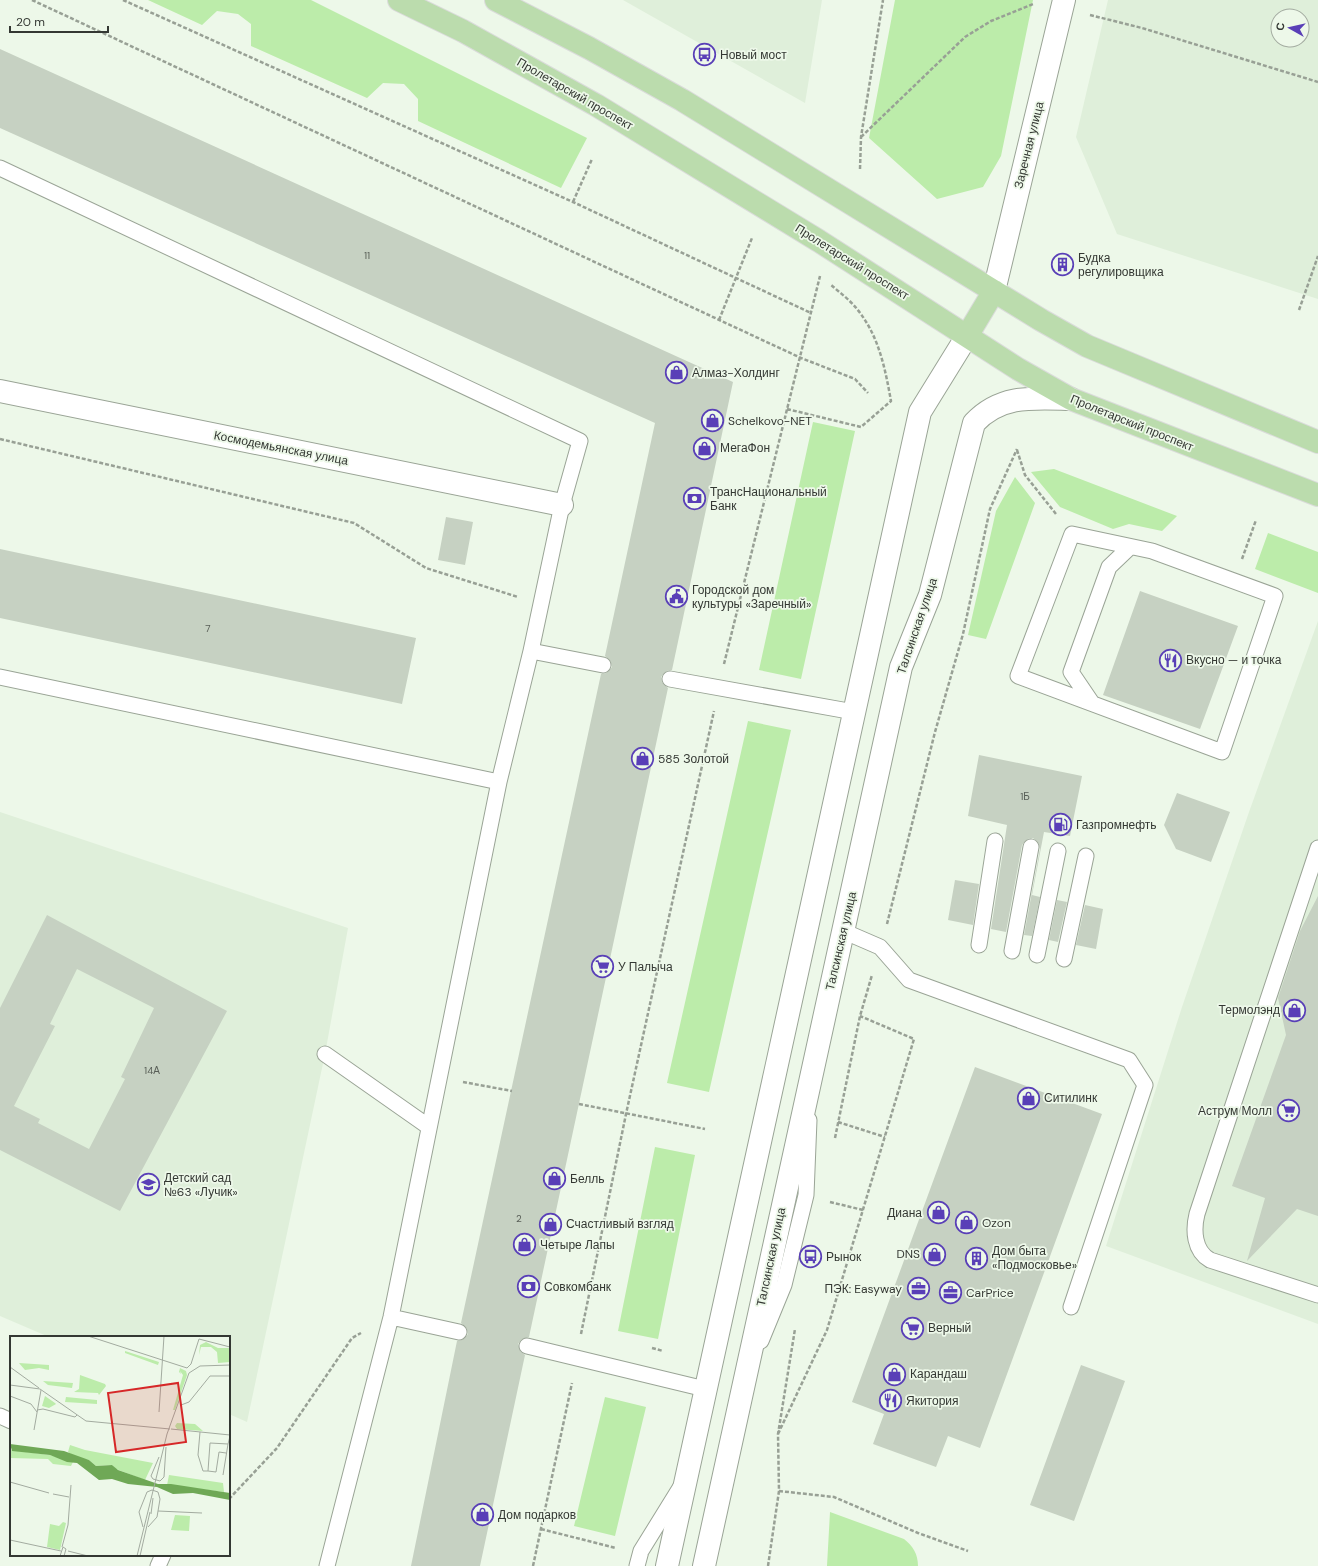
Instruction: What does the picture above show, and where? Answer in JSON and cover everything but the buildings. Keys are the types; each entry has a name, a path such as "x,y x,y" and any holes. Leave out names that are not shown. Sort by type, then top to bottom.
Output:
{"main road":[{"name":"Пролетарский проспект","path":"399,0 463,31 596,105 819,241 1018,369 1071,399 1318,495"},
{"path":"496,0 589,48 682,100 994,291 1087,346 1318,442"},
{"name":"Заречная улица","path":"994,291 1063,4"},
{"path":"667,1566 920,412 994,291"},
{"name":"Космодемьянская улица","path":"0,391 562,505"},
{"name":"Талсинская улица","path":"704,1566 741,1390 902,667 930,595 974,422 983,413 1005,402 1040,398 1071,399"}],"lane":[{"path":"0,168 580,441 562,505 531,651 499,782 390,1318 327,1566"},
{"path":"1072,534 1158,553 1234,580 1275,596 1222,752 1018,676 1072,534"},
{"path":"1092,703 1071,672 1108,567 1130,547"},
{"path":"531,651 603,665"},
{"path":"0,677 499,782"},
{"path":"670,678 854,712"},
{"path":"979,945 995,841"},
{"path":"1012,951 1031,847"},
{"path":"1318,848 1197,1214 1195,1232 1200,1250 1204,1256 1210,1260 1318,1295"},
{"path":"1037,955 1058,851"},
{"path":"1064,959 1086,856"},
{"path":"843,931 880,947 909,980 1129,1060 1145,1084 1071,1308"},
{"path":"325,1054 430,1127"},
{"path":"390,1318 459,1332"},
{"path":"527,1346 705,1389"},
{"path":"0,1416 10,1421"},
{"path":"637,1566 641,1551 685,1479"},
{"path":"158,1566 163,1556"}],"path":[{"path":"32,0 801,358 855,380 868,392"},
{"path":"123,0 573,202 811,313"},
{"path":"860,169 861,137 883,0"},
{"path":"861,137 965,37 991,21 1038,2 1063,4 1318,82"},
{"path":"573,202 592,159"},
{"path":"719,320 752,238"},
{"path":"1299,310 1318,256"},
{"path":"787,409 861,427 891,401 883,362 873,334 857,309 814,270"},
{"path":"533,1566 626,1114 719,687 787,409 801,358 820,275"},
{"path":"0,439 354,523 426,568 541,604"},
{"path":"833,1146 860,1016 889,919 935,732 963,634 990,509 1017,449 1025,475 1072,534"},
{"path":"1234,580 1256,520"},
{"path":"778,1434 827,1330 914,1039 860,1016"},
{"path":"440,1078 512,1091"},
{"path":"579,1104 705,1129"},
{"path":"838,1122 884,1137"},
{"path":"829,1202 863,1210"},
{"path":"230,1498 277,1448 352,1338 390,1318"},
{"path":"768,1566 779,1491 778,1434 795,1327"},
{"path":"779,1491 834,1498 918,1533 968,1551"},
{"path":"541,1529 618,1548"}],"shaded area":[{"path":"623,0 822,0 805,103"},
{"path":"1108,0 1318,0 1318,299 1117,234 1076,137"},
{"path":"1318,621 1318,1324 1106,1246 1182,1007 1249,812"},
{"name":"Детский сад №63 «Лучик»","path":"0,812 348,928 325,1054 247,1422 230,1414 230,1336 47,1336 0,1316"}],"green space":[{"path":"148,0 311,0 587,138 561,188 418,121 418,99 404,84 383,83 367,98 251,46 251,24 238,14 217,11 202,25"},
{"path":"895,0 1033,0 1001,156 983,187 937,199 869,138"},
{"path":"813,422 855,431 801,679 759,670"},
{"path":"1054,469 1177,516 1162,531 1129,524 1113,529 1060,507 1031,472"},
{"path":"1015,477 1035,503 986,639 968,635 996,511"},
{"path":"1268,533 1318,552 1318,593 1255,569"},
{"path":"748,721 791,730 709,1092 667,1083"},
{"path":"655,1147 695,1155 658,1339 618,1331"},
{"path":"605,1397 646,1407 615,1536 574,1526"},
{"path":"830,1512 904,1539 910,1544 914,1551 918,1566 827,1566"}],"place":[{"name":"Новый мост","path":"704,55"},
{"name":"Будка регулировщика","path":"1062,265"},
{"name":"Алмаз-Холдинг","path":"677,373"},
{"name":"Schelkovo-NET","path":"712,421"},
{"name":"МегаФон","path":"705,448"},
{"name":"ТрансНациональный Банк","path":"695,499"},
{"name":"Городской дом культуры «Заречный»","path":"676,597"},
{"name":"Вкусно — и точка","path":"1170,660"},
{"name":"585 Золотой","path":"643,759"},
{"name":"Газпромнефть","path":"1060,825"},
{"name":"У Палыча","path":"603,967"},
{"name":"Термолэнд","path":"1295,1010"},
{"name":"Ситилинк","path":"1028,1098"},
{"name":"Аструм Молл","path":"1288,1111"},
{"name":"Белль","path":"554,1179"},
{"name":"Детский сад №63 «Лучик»","path":"149,1185"},
{"name":"Диана","path":"938,1213"},
{"name":"Ozon","path":"966,1223"},
{"name":"Счастливый взгляд","path":"551,1224"},
{"name":"Четыре Лапы","path":"525,1245"},
{"name":"DNS","path":"935,1254"},
{"name":"Рынок","path":"811,1257"},
{"name":"Дом быта «Подмосковье»","path":"977,1258"},
{"name":"Совкомбанк","path":"529,1287"},
{"name":"ПЭК: Easyway","path":"918,1289"},
{"name":"CarPrice","path":"951,1293"},
{"name":"Верный","path":"913,1328"},
{"name":"Карандаш","path":"895,1374"},
{"name":"Якитория","path":"891,1401"},
{"name":"Дом подарков","path":"482,1515"}]}
